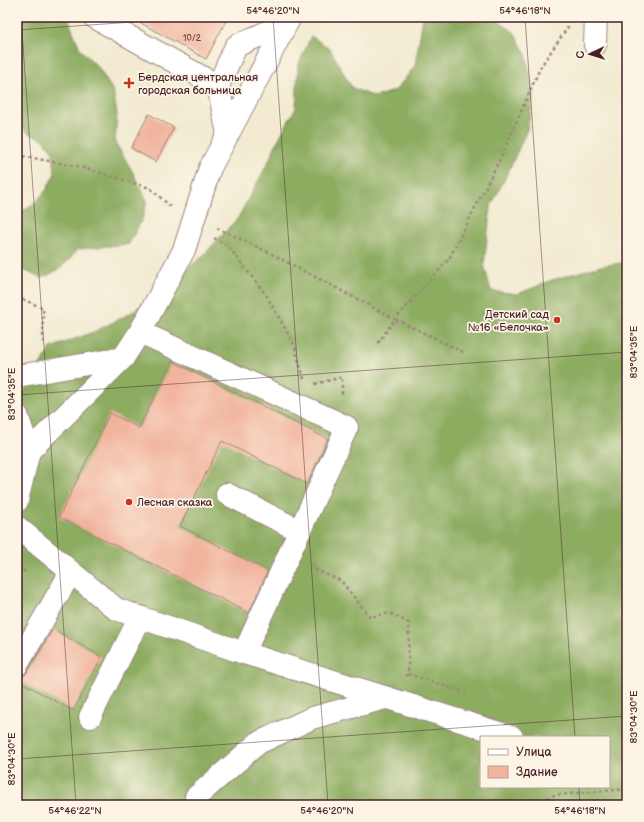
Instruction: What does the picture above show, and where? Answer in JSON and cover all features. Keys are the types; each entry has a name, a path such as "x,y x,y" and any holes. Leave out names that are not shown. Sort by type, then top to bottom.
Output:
{"lane":[{"path":"94,17 218,86"},
{"path":"595,45 596,17"},
{"path":"228,134 218,86 236,46 289,20"},
{"path":"17,501 29,451 123,358 140,332 184,250 210,168 289,20"},
{"path":"140,332 347,427 244,653"},
{"path":"17,376 123,358"},
{"path":"17,415 29,451"},
{"path":"227,494 298,536"},
{"path":"17,527 116,608 244,653 509,736"},
{"path":"17,665 71,572"},
{"path":"90,717 140,617"},
{"path":"196,797 258,744 312,718 386,698"}],"path":[{"path":"378,343 395,319 449,259 502,156 541,66 570,23"},
{"path":"194,217 264,250 395,319 465,353"},
{"path":"17,297 43,308 44,371"},
{"path":"298,536 316,570 341,581 370,616 390,613 409,623 408,674 386,698"},
{"path":"530,805 554,795 627,789"}],"green space":[{"path":"17,17 69,17 70,24 80,49 98,67 113,91 117,114 115,142 147,201 142,219 129,244 78,249 62,266 41,278 17,267 17,215 37,201 47,189 55,173 53,152 43,139 30,134 17,123"},
{"path":"423,17 492,17 514,32 526,55 534,95 527,130 491,206 484,264 491,291 518,294 552,280 601,266 622,263 627,266 627,805 17,805 17,403 51,348 96,331 131,313 202,257 238,218 296,108 298,66 311,36 330,49 352,88 375,97 396,90 415,66"}],"building":[{"path":"130,17 228,17 206,59"},
{"path":"149,114 174,128 156,162 131,148"},
{"name":"Лесная сказка","path":"172,361 328,439 307,484 222,441 180,526 268,571 249,613 59,517 110,413 139,428"},
{"path":"53,629 102,657 73,711 18,680 28,671"}],"place":[{"name":"Бердская центральная городская больница","path":"129,83"},
{"name":"Детский сад №16 «Белочка»","path":"557,320"},
{"name":"Лесная сказка","path":"129,502"}]}
